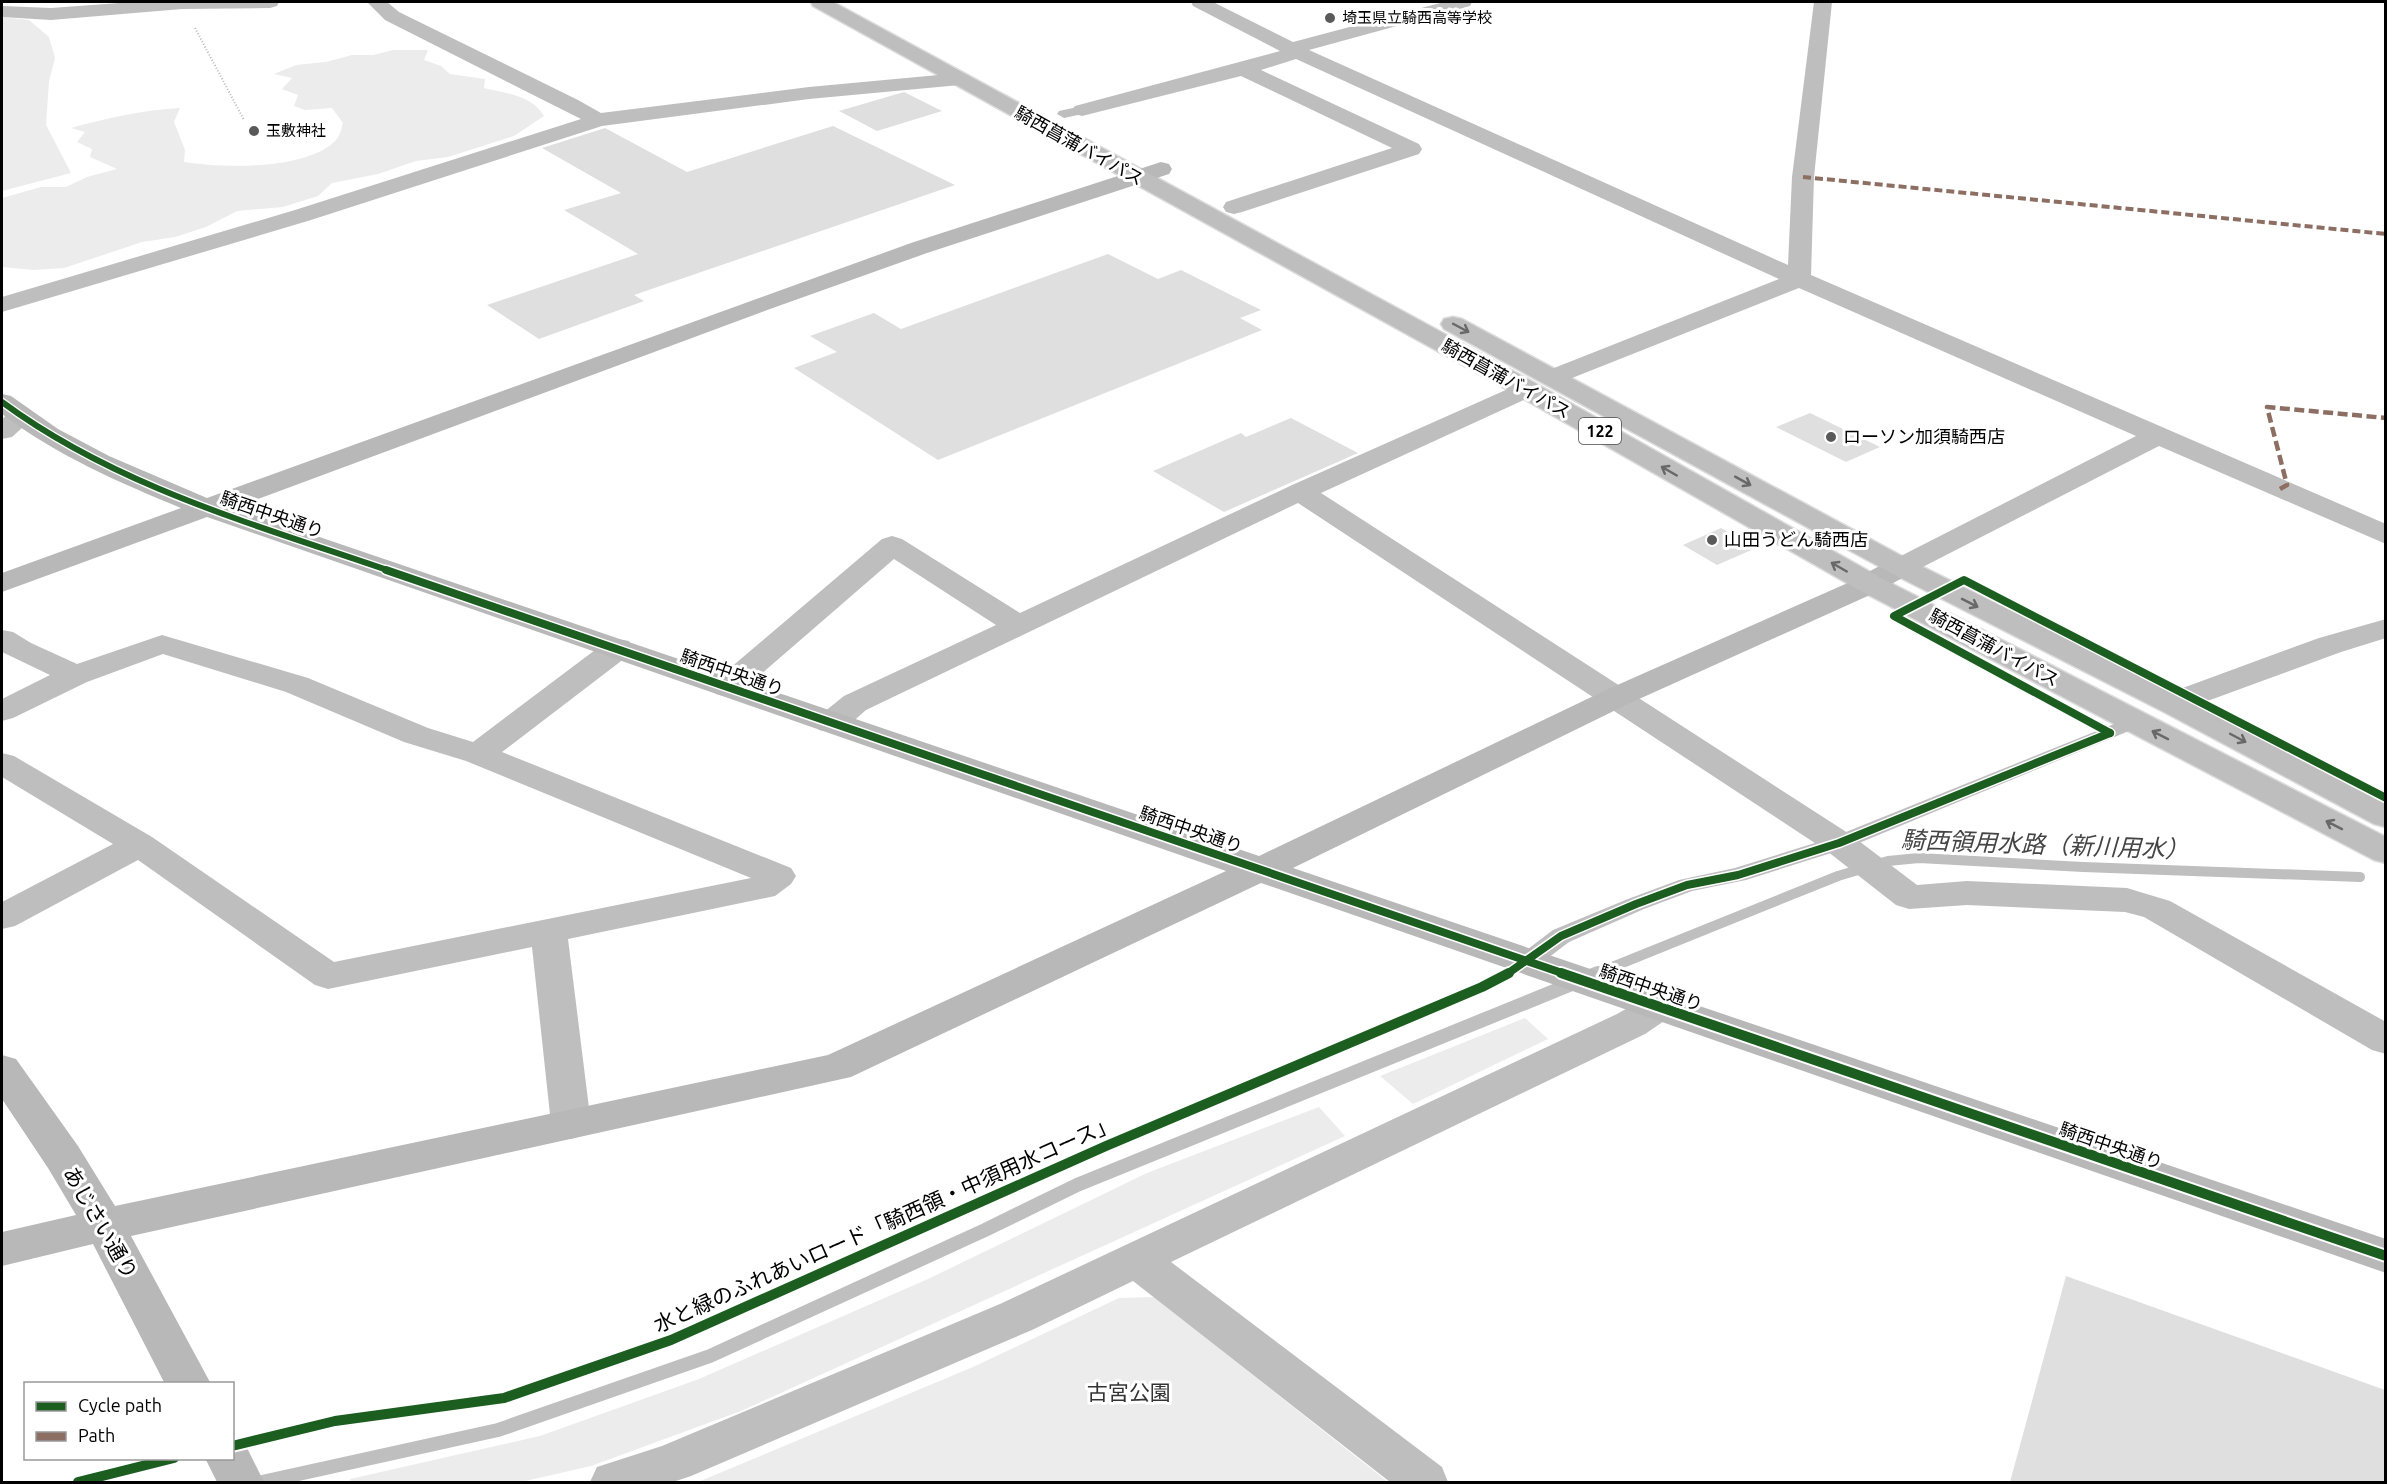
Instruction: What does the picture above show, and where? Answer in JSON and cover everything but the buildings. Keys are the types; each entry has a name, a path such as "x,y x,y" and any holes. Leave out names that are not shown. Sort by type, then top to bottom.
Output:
{"main road":[{"path":"2,12 51,14 182,2 270,2"},
{"path":"376,2 392,16 571,104 598,120"},
{"name":"騎西菖蒲バイパス","path":"820,2 1526,389 1885,576 2175,705 2385,816"},
{"name":"騎西菖蒲バイパス","path":"855,2 1073,112 1161,169 1553,377 2134,722 2385,852"},
{"path":"1200,2 1292,49 1799,279 2385,535"},
{"path":"1073,112 1243,69 1289,55 1292,49 1463,2"},
{"path":"1799,279 1803,177 1823,2"},
{"path":"1234,207 1411,149 1243,69"},
{"path":"2,305 303,215 598,120 809,93 960,79"},
{"path":"1553,377 1799,279"},
{"path":"831,723 855,703 1300,492 1526,389"},
{"path":"1885,576 2157,436"},
{"path":"1300,492 1845,848 1909,897 1967,893 2127,900 2157,909 2274,974 2385,1040"},
{"path":"727,687 892,545 1019,626"},
{"path":"2175,705 2191,696 2319,648 2385,629"},
{"path":"2,711 76,675 162,644 297,685 416,735 478,754 778,876 762,888 328,976 140,845 2,763"},
{"path":"478,754 618,648"},
{"path":"8,649 76,675"},
{"path":"2,917 140,845"},
{"path":"549,931 571,1124"},
{"path":"614,1482 674,1462 1016,1317 1631,1024 1660,1006"},
{"path":"1137,1260 1425,1482"}],"street":[{"path":"2,583 772,300 1134,176 1161,169"},
{"name":"騎西中央通り","path":"8,417 106,464 204,507 2385,1256"},
{"path":"2,1249 837,1067 1261,869 1617,697 1885,576"},
{"name":"あじさい通り","path":"2,1069 63,1157 104,1225 187,1382"},
{"path":"229,1460 241,1482"}],"lane":[{"path":"1540,965 1561,936 1636,903 1687,885 1738,875 1845,848 2134,722"}],"path":[{"path":"182,2 244,120"}],"green space":[{"path":"2,17 29,20 49,37 55,58 49,81 46,125 71,173 2,191"},
{"path":"393,50 428,50 424,60 441,66 450,74 485,79 484,88 525,99 533,103 544,116 514,136 448,157 416,161 378,174 332,183 318,196 283,207 237,211 206,227 175,237 142,242 64,268 34,270 2,267 2,198 41,187 66,187 87,177 117,169 90,157 92,149 77,142 85,132 71,128 125,115 180,108 174,122 185,150 184,162 240,166 262,165 302,158 319,152 333,143 341,132 343,123 332,108 305,110 294,106 298,95 282,89 292,78 274,74 296,65 326,62 352,55 373,55"},
{"path":"1525,1018 1548,1039 1413,1104 1380,1076"},
{"path":"1319,1107 1345,1136 741,1411 591,1466 521,1482 351,1482 350,1479 540,1436 699,1379 928,1279 1147,1173"},
{"name":"古宮公園","path":"1154,1297 1388,1482 698,1482 973,1367 1119,1298"}],"waterway":[{"name":"騎西領用水路（新川用水）","path":"1595,974 1838,876 1888,861 1919,858 2083,867 2360,877"},
{"name":"騎西領用水路（新川用水）","path":"1588,977 1598,973"},
{"name":"騎西領用水路（新川用水）","path":"262,1482 498,1430 710,1356 985,1230 1077,1185 1574,983"}],"marked path":[{"path":"1803,177 2386,234"},
{"path":"2280,489 2287,485 2267,407 2386,418"}],"cycle path":[{"path":"2,402 49,434 99,462 204,507 2386,1256"},
{"path":"2110,733 1894,616 1964,580 2386,798"},
{"name":"水と緑のふれあいロード「騎西領・中須用水コース」","path":"234,1446 335,1421 504,1398 671,1340 1106,1146 1482,987 1503,977 1561,936 1636,904 1687,885 1738,875 1839,843 2110,733"},
{"path":"78,1482 166,1460"}],"place":[{"name":"埼玉県立騎西高等学校","path":"1330,18"},
{"name":"玉敷神社","path":"254,131"},
{"name":"ローソン加須騎西店","path":"1831,437"},
{"name":"山田うどん騎西店","path":"1712,540"}]}
